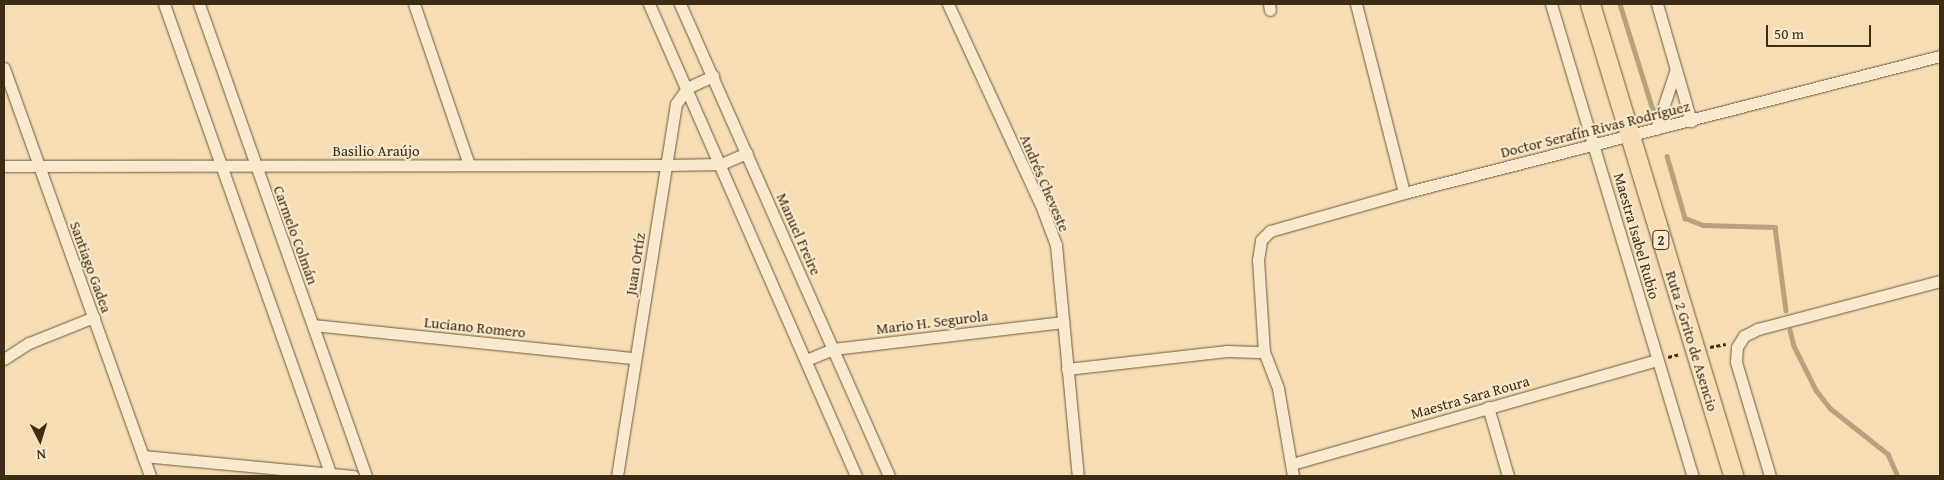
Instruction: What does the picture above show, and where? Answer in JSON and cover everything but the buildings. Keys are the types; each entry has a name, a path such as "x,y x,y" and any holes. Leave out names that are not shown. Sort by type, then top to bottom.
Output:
{"highway":[{"name":"Ruta 2 Grito de Asencio","path":"1590,4 1733,476"}],"street":[{"path":"164,4 330,474"},
{"name":"Carmelo Colmán","path":"199,4 366,476"},
{"path":"414,4 469,165"},
{"path":"649,4 721,164 856,476"},
{"name":"Manuel Freire","path":"680,4 889,476"},
{"name":"Andrés Cheveste","path":"948,4 1050,227 1059,260 1067,369 1078,476"},
{"path":"1356,4 1404,193"},
{"name":"Maestra Isabel Rubio","path":"1551,4 1693,476"},
{"path":"1657,4 1690,121"},
{"name":"Doctor Serafín Rivas Rodríguez","path":"1264,352 1258,272 1261,240 1270,231 1404,193 1940,56"},
{"path":"1656,129 1668,102 1676,67"},
{"name":"Santiago Gadea","path":"4,68 150,476"},
{"path":"687,88 713,76"},
{"name":"Juan Ortíz","path":"617,476 634,358 676,104 687,88"},
{"name":"Basilio Araújo","path":"4,166 666,165 721,164 747,153"},
{"path":"1770,476 1736,362 1740,341 1758,329 1940,280"},
{"path":"4,359 29,342 94,317"},
{"name":"Mario H. Segurola","path":"806,360 833,348 1063,322"},
{"name":"Luciano Romero","path":"313,325 634,358"},
{"path":"1067,369 1227,351 1264,352 1278,388 1293,476"},
{"name":"Maestra Sara Roura","path":"1292,464 1657,360"},
{"path":"1488,407 1508,476"},
{"path":"143,456 353,476"}],"waterway":[{"path":"1620,4 1653,110"},
{"path":"1667,156 1685,218 1703,225 1775,227 1786,310"},
{"path":"1790,330 1794,346 1816,390 1830,408 1888,454 1898,476"}]}
